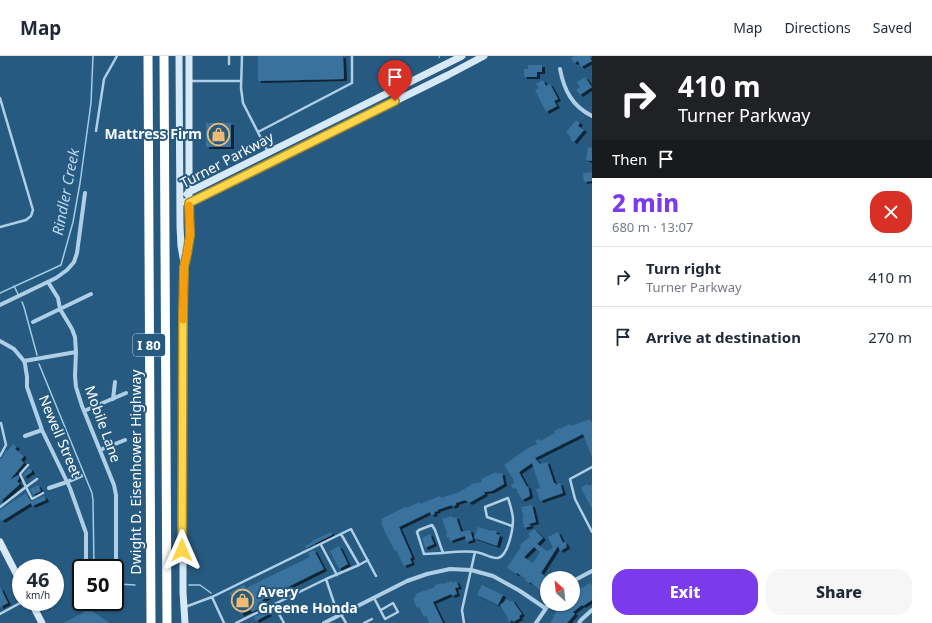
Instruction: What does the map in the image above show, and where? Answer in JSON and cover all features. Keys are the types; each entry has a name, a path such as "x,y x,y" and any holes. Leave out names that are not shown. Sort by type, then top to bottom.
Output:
{"highway":[{"name":"Dwight D. Eisenhower Highway","path":"148,56 151,623"},
{"name":"Dwight D. Eisenhower Highway","path":"164,56 167,623"}],"main road":[{"path":"179,56 181,246 184,267 182,492 183,592 185,623"},
{"path":"184,267 190,235 189,56"},
{"name":"Turner Parkway","path":"180,202 189,192 462,56"},
{"name":"Turner Parkway","path":"180,202 189,203 435,82 484,56"},
{"path":"0,543 12,566"},
{"path":"36,611 42,623"}],"street":[{"path":"560,69 562,81 569,95 579,108 592,116"},
{"path":"0,305 48,282 67,270 74,262 76,258 85,193"},
{"name":"Mobile Lane","path":"48,282 58,298 60,309 75,337 76,387 84,411 114,485 116,495 116,559"},
{"path":"33,322 91,294"},
{"path":"0,341 14,349 24,361 76,352"},
{"name":"Newell Street","path":"24,361 27,387 42,430 67,482 86,534 86,559"},
{"path":"113,399 115,382"},
{"path":"84,411 126,393"},
{"path":"25,436 42,430"},
{"path":"100,450 125,440"},
{"path":"49,488 81,476"},
{"path":"324,623 407,582 427,574 450,570 471,570 493,576 520,591 540,605"},
{"path":"580,577 592,570"},
{"path":"579,623 592,610"},
{"path":"536,623 543,611"}],"lane":[{"path":"96,131 104,79 117,56"},
{"path":"229,56 229,64"},
{"path":"242,56 241,82 243,103 268,152"},
{"path":"258,132 352,83 352,56"},
{"path":"189,82 241,82"},
{"path":"0,98 1,107 33,210 31,216 26,220 0,227"},
{"path":"0,456 6,445 1,423"},
{"path":"28,465 20,474 26,487 32,498 43,493"},
{"path":"592,467 570,479 575,500 592,532"},
{"path":"0,507 37,479"},
{"path":"443,553 432,525 417,532 424,554 475,552 499,558 505,554 512,526 513,519 508,498 485,507 487,517 512,526"},
{"path":"184,608 212,597 351,529 376,576"},
{"path":"341,534 359,565"},
{"path":"321,544 337,575"},
{"path":"464,623 462,610 475,552"},
{"path":"236,623 368,560"},
{"path":"326,579 334,602 346,623"},
{"path":"212,597 224,623"},
{"path":"374,598 385,619 398,612 393,603 381,610"},
{"path":"274,605 284,623"},
{"path":"0,614 12,607"},
{"path":"364,623 372,619"}],"building":[{"path":"258,56 343,56 344,79 258,81"},
{"path":"575,56 589,56 592,61 581,67 578,61 574,63 571,58"},
{"path":"528,65 542,65 542,72 537,72 537,77 524,77 524,69 528,69"},
{"path":"585,77 592,87 580,95 576,90 580,87 577,82"},
{"path":"543,80 546,86 550,84 558,99 554,101 557,106 546,112 535,90 539,88 536,84"},
{"path":"576,120 580,123 578,126 584,130 574,142 570,139 571,137 566,132"},
{"path":"206,123 231,123 231,147 206,147"},
{"path":"588,147 592,148 592,161 586,160"},
{"path":"592,172 592,181 584,182 583,173"},
{"path":"590,419 591,422 592,421 592,457 583,434 535,458 540,464 547,462 554,483 556,485 560,483 563,493 540,501 536,489 540,488 532,463 519,472 527,487 528,486 530,496 522,500 515,488 513,489 511,485 514,483 514,480 504,465 528,448 537,444 535,441 539,439 540,441 555,433 554,431 570,424 571,426"},
{"path":"13,444 17,447 15,449 24,456 21,460 24,463 10,480 18,475 19,479 17,481 20,484 0,502 0,459 6,450 7,451"},
{"path":"30,468 32,472 24,477 23,474"},
{"path":"496,472 497,474 502,473 504,484 492,491 484,492 485,494 469,503 465,500 456,503 456,505 452,507 452,505 437,510 438,511 434,512 435,514 431,515 430,512 399,527 412,557 410,559 412,563 404,566 385,532 381,522 383,521 381,519 407,506 407,508 419,502 420,504 440,496 441,498 455,493 456,494 471,484 482,482 481,479"},
{"path":"587,484 588,486 592,484 592,509 581,488"},
{"path":"38,485 41,491 33,495 30,489"},
{"path":"26,493 31,501 44,496 46,500 32,506 31,503 2,521 0,519 0,510"},
{"path":"532,505 536,522 529,524 531,526 524,528 522,517 524,519 521,507"},
{"path":"452,516 453,518 456,517 461,532 470,530 473,540 466,542 465,536 450,541 449,537 447,538 447,533 442,519"},
{"path":"478,527 491,531 497,531 496,534 500,535 497,546 474,538"},
{"path":"534,529 543,538 537,544 547,551 553,548 548,537 558,532 563,543 565,542 567,547 560,551 558,546 542,571 540,571 540,590 525,580 526,579 507,568 521,547 519,546 530,536 528,534","holes":["534,547 540,552 533,563 524,557"]},
{"path":"331,532 332,535 306,548 305,546 313,542 312,541"},
{"path":"430,534 434,544 425,548 422,538"},
{"path":"339,546 348,564 339,569 330,551"},
{"path":"314,550 324,569 262,600 265,606 252,612 251,610 241,614 236,609 236,606 229,593 244,585 246,588 310,557 308,553"},
{"path":"452,581 452,583 456,581 459,587 455,588 457,594 452,596 451,594 433,602 443,623 429,623 419,607 417,608 413,598 416,597 415,594 435,587 435,585"},
{"path":"590,583 592,586 592,600 580,607 580,589"},
{"path":"482,585 503,595 498,605 477,595"},
{"path":"0,587 8,603 0,607"},
{"path":"508,599 510,602 512,600 522,614 519,616 520,618 513,622 512,620 509,622 500,605"},
{"path":"84,611 93,611 110,623 63,623"},
{"path":"268,611 269,614 256,621 254,617"},
{"path":"557,611 574,611 573,612 575,614 567,623 550,623 554,617 553,616"}],"waterway":[{"name":"Rindler Creek","path":"0,293 61,265 73,222 80,183 91,103 93,56"},
{"name":"Rindler Creek","path":"14,286 18,294"},
{"path":"22,302 37,355"},
{"path":"39,364 92,493 94,559"},
{"path":"124,584 135,585"},
{"path":"189,585 200,585 211,593"}],"slow traffic":[{"path":"183,320 184,267 190,235 189,205"}],"place":[{"name":"Mattress Firm","path":"218,134"},
{"name":"Avery Greene Honda","path":"243,600"}],"route":[{"path":"182,550 183,315 184,267 190,235 189,203 395,101"}]}
